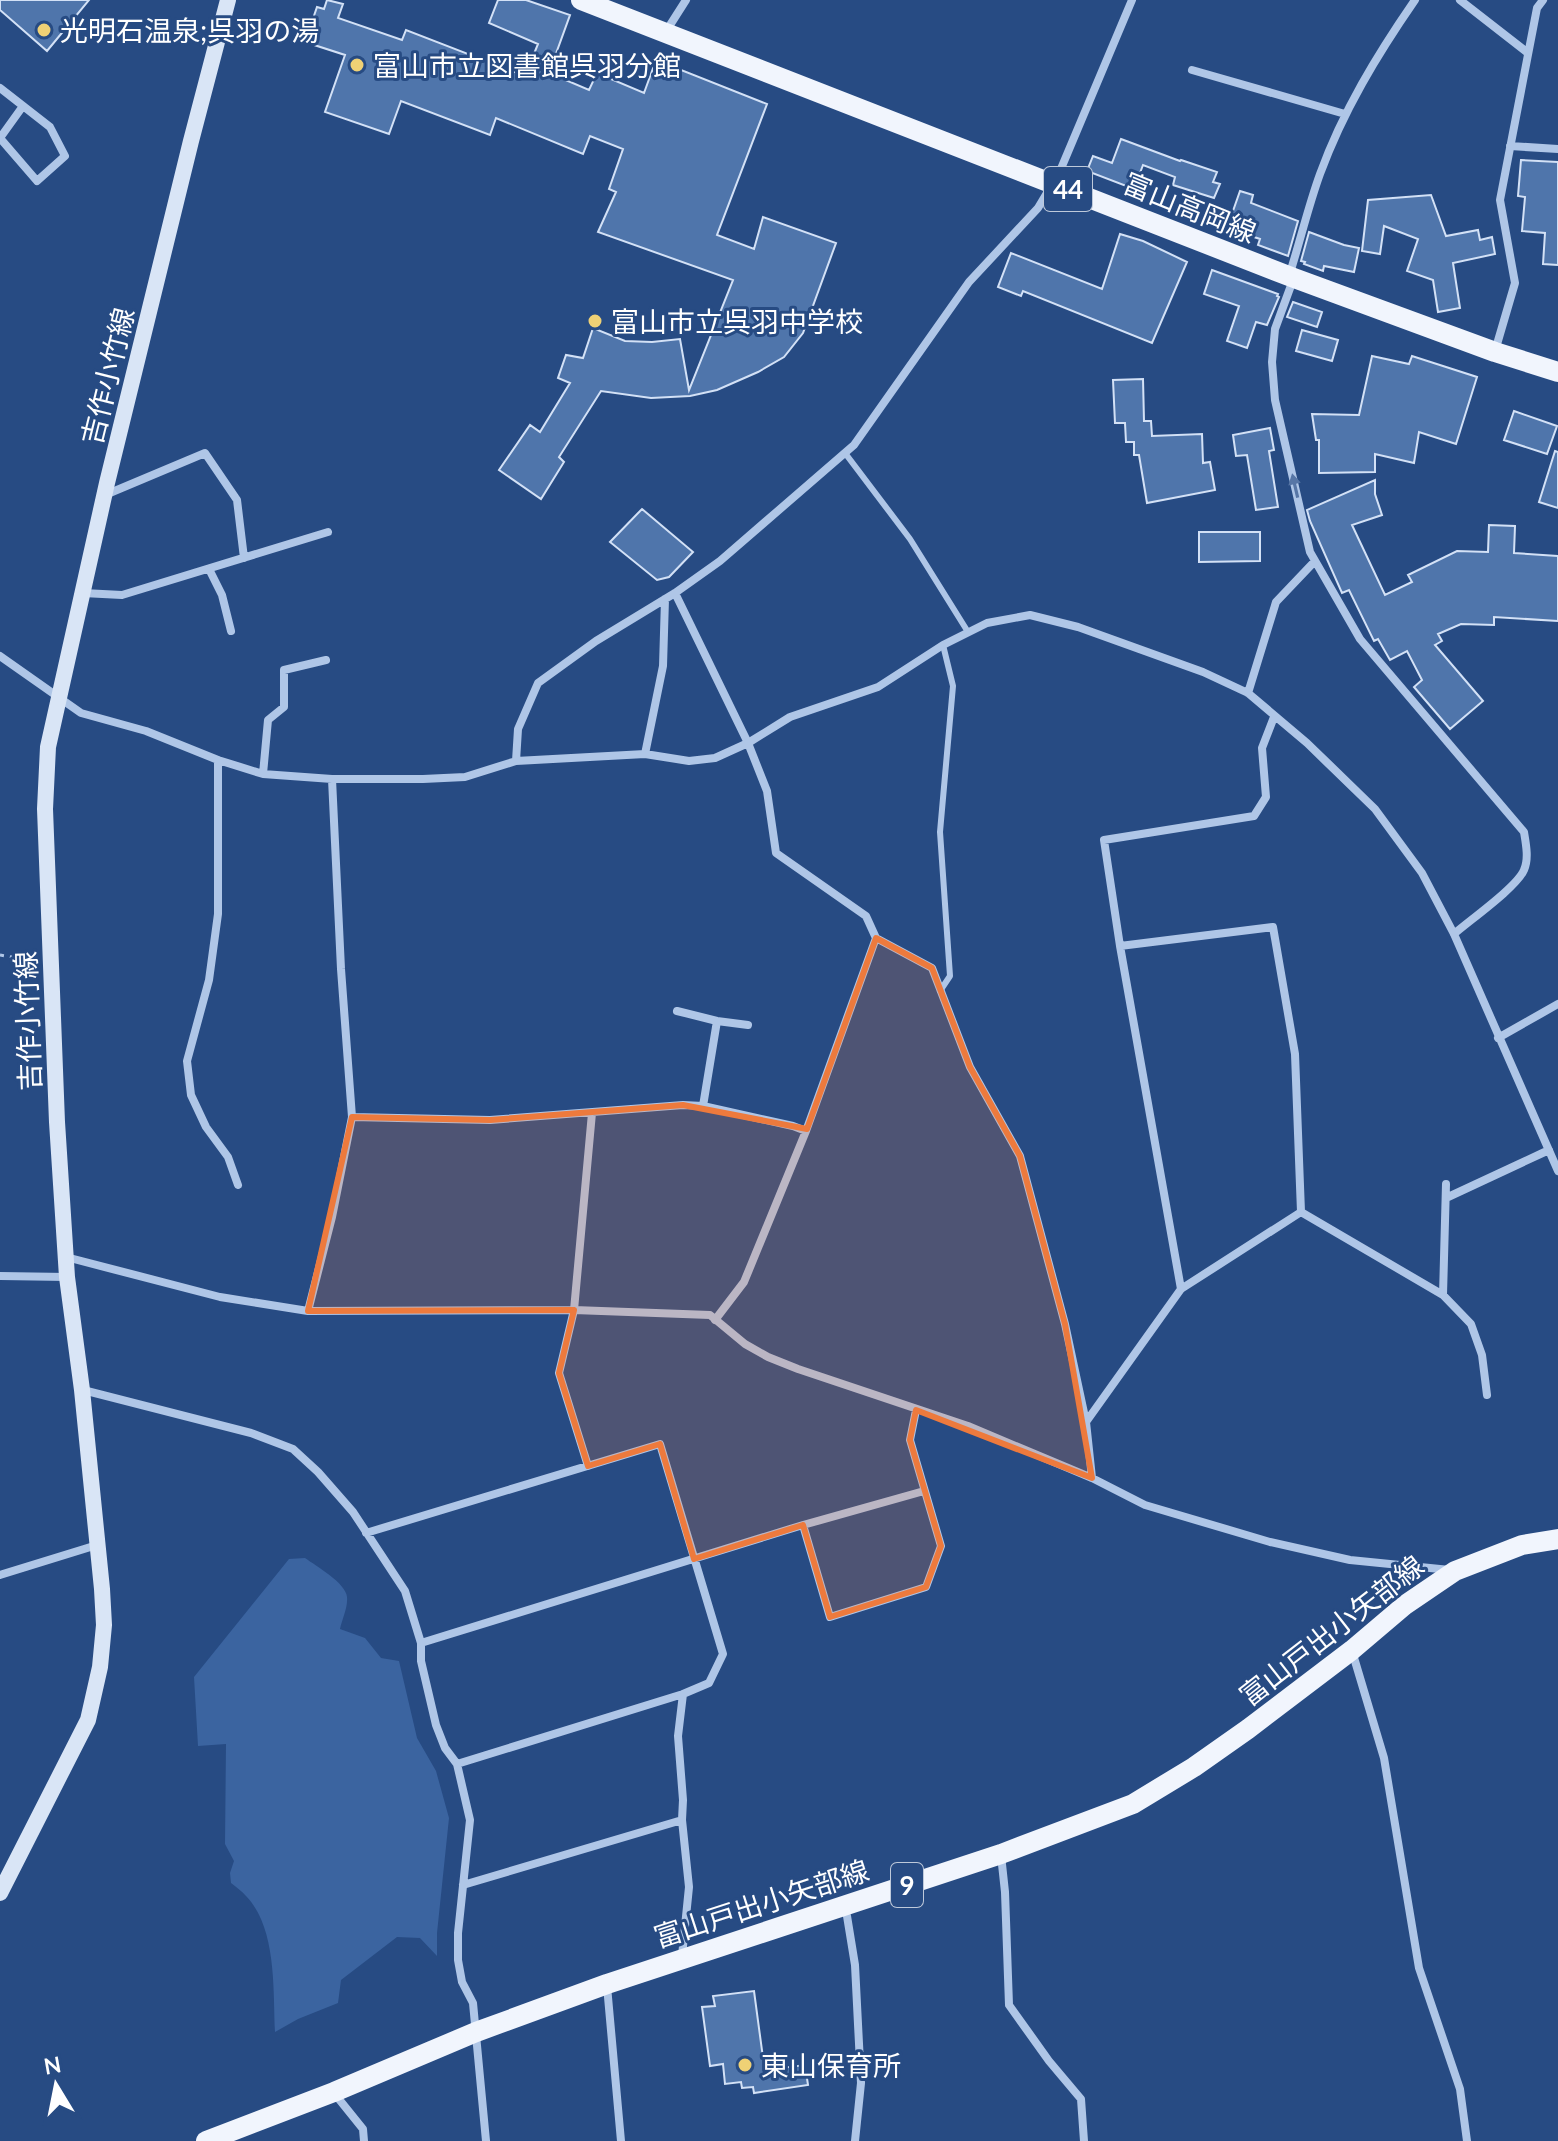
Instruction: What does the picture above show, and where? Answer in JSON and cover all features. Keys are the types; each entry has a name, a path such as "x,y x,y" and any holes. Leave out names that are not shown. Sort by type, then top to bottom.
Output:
{"main road":[{"name":"吉作小竹線","path":"0,1893 88,1720 103,1646 102,1589 67,1277 57,1122 45,809 48,747 104,495 194,125 228,0"},
{"name":"富山高岡線","path":"581,0 1291,277 1558,372"},
{"name":"富山戸出小矢部線","path":"206,2141 234,2136 476,2032 607,1984 1001,1854 1133,1804 1248,1729 1352,1650 1405,1605 1455,1571 1522,1545 1558,1539"}],"street":[{"path":"665,33 686,0"},
{"path":"516,761 518,729 538,683 596,641 675,593 720,561 854,445 969,282 1038,208 1060,171 1132,0"},
{"path":"1415,0 1378,53 1345,114 1320,174 1275,329 1272,362 1275,400 1310,552 1360,639 1524,832 1527,850 1524,870 1512,885 1454,934"},
{"path":"1460,0 1528,53"},
{"path":"1495,352 1515,283 1500,200 1537,8 1543,0"},
{"path":"1192,70 1345,114"},
{"path":"0,88 50,127 65,156 37,181 0,138 23,106"},
{"path":"1510,146 1558,149"},
{"path":"104,495 205,453 237,500 244,558"},
{"path":"83,593 122,595 328,532"},
{"path":"1248,693 1276,602 1315,561"},
{"path":"209,569 222,595 231,631"},
{"path":"675,593 748,743 767,791 776,853 866,916 876,938 932,968 970,1067 1020,1156 1065,1324 1086,1422 1092,1478"},
{"path":"645,754 663,666 665,599"},
{"path":"0,656 81,713 146,731 263,774 332,779 423,779 465,777 516,761 645,754 689,761 715,758 748,743 790,717 878,687 943,645 987,623 1030,615 1078,627 1203,672 1248,693 1307,743 1375,809 1422,873 1454,934 1558,1171"},
{"path":"263,774 268,720 284,707 284,670 326,660"},
{"path":"1181,1289 1104,840 1254,816 1266,797 1262,748 1274,717"},
{"path":"218,760 218,914 209,980 187,1061 191,1095 206,1127 228,1157 238,1185"},
{"path":"308,1311 332,1217 352,1117 332,779"},
{"path":"1120,946 1273,927 1295,1054 1301,1212"},
{"path":"715,1320 744,1282 806,1131 876,938"},
{"path":"1498,1038 1558,1004"},
{"path":"677,1011 748,1025"},
{"path":"703,1106 717,1021"},
{"path":"352,1117 490,1120 683,1105 703,1106 806,1131"},
{"path":"588,1466 559,1373 574,1310 592,1113"},
{"path":"1446,1198 1549,1150"},
{"path":"1443,1295 1446,1184"},
{"path":"1086,1422 1181,1289 1301,1212"},
{"path":"1301,1212 1443,1295 1471,1324 1482,1355 1487,1395"},
{"path":"66,1257 220,1297 308,1311 574,1310 710,1315 745,1344 768,1357 968,1426 1092,1478 1145,1505 1270,1542 1350,1560 1455,1571"},
{"path":"0,1276 67,1277"},
{"path":"82,1390 251,1433 293,1449 353,1512 405,1591 421,1643 421,1661 436,1725 445,1748 457,1764 470,1820 458,1960 462,1982 473,2003 486,2141"},
{"path":"803,1525 830,1617 926,1587 941,1546 910,1440 916,1410"},
{"path":"366,1533 660,1444 723,1654 709,1683 683,1694 457,1764"},
{"path":"421,1643 803,1525 924,1491"},
{"path":"0,1575 97,1545"},
{"path":"1352,1650 1384,1758 1419,1968 1460,2089 1467,2141"},
{"path":"682,1958 689,1887 678,1736 683,1694"},
{"path":"463,1885 682,1820"},
{"path":"1001,1854 1009,2005 1081,2099 1084,2141"},
{"path":"847,1916 855,1965 861,2083 855,2141"},
{"path":"607,1984 621,2141"},
{"path":"334,2092 363,2129 364,2141"}],"lane":[{"path":"845,453 910,539 968,632"},
{"path":"940,991 950,976 940,832 953,686 943,645"}],"path":[{"path":"0,955 51,964"}],"highlighted area":[{"path":"876,938 932,968 970,1067 1020,1156 1065,1324 1092,1478 916,1410 910,1440 941,1546 926,1587 830,1617 803,1525 694,1559 660,1444 588,1466 559,1373 574,1310 308,1311 352,1117 490,1120 683,1105 807,1129"}],"shaded area":[{"path":"305,1558 330,1575 345,1592 347,1605 340,1629 365,1638 381,1658 399,1661 417,1738 436,1771 449,1818 437,1956 420,1938 397,1937 341,1980 338,2003 275,2032 271,1960 263,1925 256,1909 231,1883 234,1861 225,1844 226,1744 198,1746 194,1677 289,1559"}],"building":[{"name":"光明石温泉;呉羽の湯","path":"0,0 89,0 47,51 0,10"},
{"path":"327,0 343,4 338,18 402,40 406,30 525,76 538,44 489,23 498,0 526,0 570,15 549,73 589,90 597,73 644,93 656,60 767,104 717,235 754,249 763,217 836,243 803,333 784,357 717,390 690,396 651,398 601,391 559,457 564,462 541,499 499,470 530,425 540,432 570,383 558,378 566,355 583,358 593,328 625,341 680,339 689,390 733,280 598,232 616,192 609,189 623,149 590,136 583,154 496,118 490,135 401,101 389,134 325,112 345,55 305,42 317,7 324,9"},
{"path":"1121,139 1217,172 1213,182 1220,184 1214,198 1173,185 1175,177 1143,165 1134,189 1087,171 1093,156 1112,163"},
{"path":"1521,160 1558,162 1558,265 1543,264 1545,233 1522,231 1525,197 1518,196"},
{"path":"1240,191 1253,195 1251,203 1298,221 1288,256 1258,245 1260,239 1227,228"},
{"path":"1431,195 1446,236 1478,230 1480,240 1492,237 1495,254 1453,263 1460,308 1438,312 1433,280 1407,271 1418,239 1384,226 1380,254 1362,251 1368,200"},
{"path":"1309,232 1359,248 1354,272 1324,266 1323,271 1304,264 1301,261"},
{"path":"1120,234 1143,241 1187,262 1152,343 1023,291 1021,296 998,287 1011,253 1102,289"},
{"path":"1212,270 1278,294 1267,325 1256,322 1247,348 1227,341 1239,306 1204,294"},
{"path":"1293,302 1322,312 1317,327 1287,317"},
{"path":"1302,330 1338,340 1332,361 1296,351"},
{"path":"1372,356 1409,364 1412,356 1477,377 1456,444 1419,432 1414,463 1375,454 1375,472 1319,473 1319,440 1316,440 1312,414 1359,415"},
{"path":"1143,379 1144,421 1151,421 1152,436 1202,434 1203,463 1210,462 1215,490 1147,503 1139,455 1134,455 1134,442 1126,442 1125,423 1115,423 1113,380"},
{"path":"1514,411 1557,426 1547,454 1504,440"},
{"path":"1270,428 1274,450 1269,451 1278,507 1256,510 1247,455 1236,456 1233,435"},
{"path":"1555,451 1558,452 1558,508 1539,502"},
{"path":"1375,480 1375,494 1382,515 1352,525 1385,595 1412,582 1408,575 1457,551 1488,552 1489,525 1515,526 1514,553 1558,556 1558,621 1494,617 1494,625 1461,624 1438,634 1442,641 1435,645 1483,701 1450,729 1414,687 1422,680 1407,651 1390,660 1378,639 1374,641 1349,590 1342,593 1310,521 1307,510"},
{"path":"642,509 693,552 669,577 657,580 610,542"},
{"path":"1199,532 1260,532 1260,561 1199,562"},
{"path":"754,1991 763,2058 772,2057 774,2069 805,2065 808,2085 754,2093 753,2087 742,2088 741,2082 725,2084 723,2064 710,2066 702,2007 715,2006 713,1996"}],"place":[{"name":"光明石温泉;呉羽の湯","path":"44,30"},
{"name":"富山市立図書館呉羽分館","path":"357,65"},
{"name":"富山市立呉羽中学校","path":"595,321"},
{"name":"東山保育所","path":"745,2065"}]}
